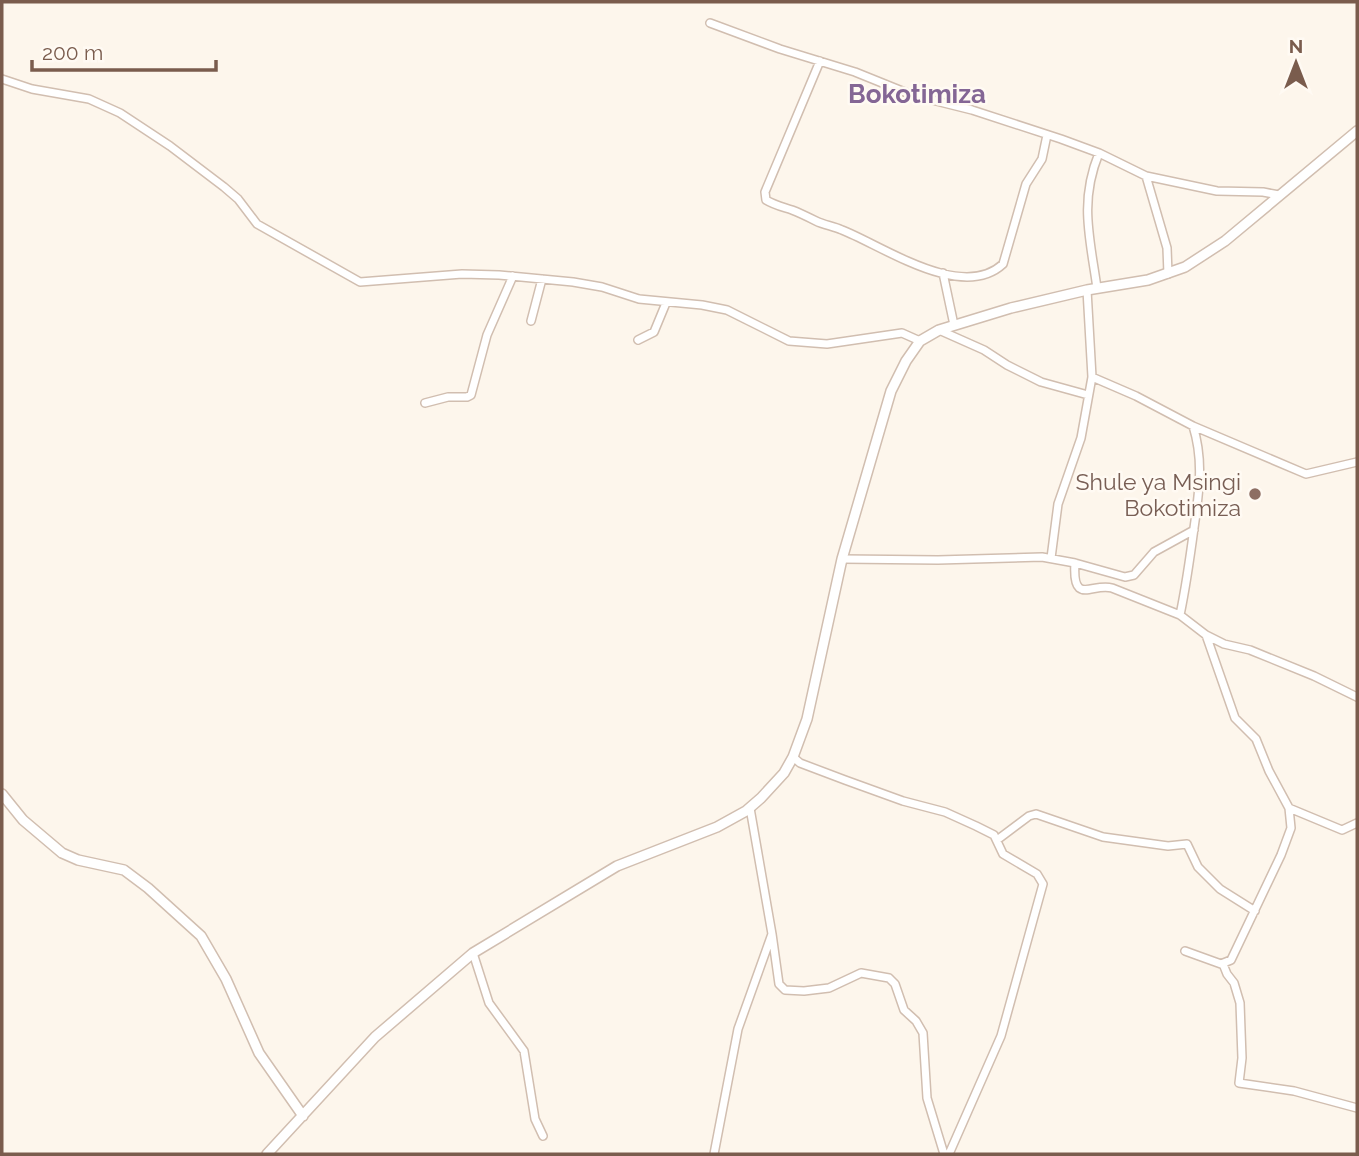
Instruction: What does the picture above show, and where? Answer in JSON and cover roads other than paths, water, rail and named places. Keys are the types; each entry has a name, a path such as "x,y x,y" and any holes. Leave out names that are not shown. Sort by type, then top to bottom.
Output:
{"street":[{"path":"710,23 860,74 912,95 972,110 1099,153 1146,176 1217,191 1279,195"},
{"path":"820,61 797,120 783,145 765,192 766,200 818,223 857,236 902,259 943,273 978,276 1003,264 1026,184 1042,159 1046,135"},
{"path":"2,79 32,89 89,99 120,113 224,187 238,199 257,224 356,281 394,281 434,275 542,279 590,285 639,299 727,310 789,341 807,344 827,344 902,333 920,341"},
{"path":"267,1154 375,1037 473,953 617,866 717,827 750,808 784,773 807,719 842,559 891,391 906,360 920,341 939,330 1011,308 1168,274 1185,267 1225,242 1357,131"},
{"path":"1051,558 1058,503 1081,439 1093,377 1092,289 1086,212 1088,191 1099,153"},
{"path":"1146,176 1167,248 1168,274"},
{"path":"943,273 954,325"},
{"path":"425,403 471,395 487,335 513,276"},
{"path":"531,321 542,279"},
{"path":"638,340 654,332 666,303"},
{"path":"939,330 984,350 1041,382 1088,395"},
{"path":"1093,377 1193,426 1306,474 1357,462"},
{"path":"1180,615 1188,577 1200,485 1200,463 1193,426"},
{"path":"842,559 1051,558 1129,577 1154,552 1194,530"},
{"path":"1075,563 1075,579 1085,591 1106,586 1180,615 1206,635 1224,644 1250,650 1357,696"},
{"path":"1185,951 1223,964 1231,960 1291,828 1289,808 1256,739 1235,718 1206,635"},
{"path":"793,757 800,763 845,780 903,801 945,812 976,826 998,840 1003,854 1041,879 1043,889 1001,1035 949,1154"},
{"path":"2,794 23,820 62,853 78,860 124,870 201,936 226,979 259,1053 303,1116"},
{"path":"750,808 779,984 785,990 829,988 860,973 889,978 895,984 904,1010 916,1021 923,1034 927,1098 944,1154"},
{"path":"1289,808 1342,830 1357,823"},
{"path":"998,840 1036,814 1103,837 1168,846 1187,844 1198,867 1220,889 1255,911"},
{"path":"714,1154 738,1029 772,934"},
{"path":"473,953 489,1003 524,1051 535,1119 543,1136"},
{"path":"1223,964 1234,983 1240,1003 1241,1084 1294,1091 1357,1108"}],"place":[{"name":"Shule ya Msingi Bokotimiza","path":"1255,494"}],"district":[{"name":"Bokotimiza","path":"917,94"}]}
